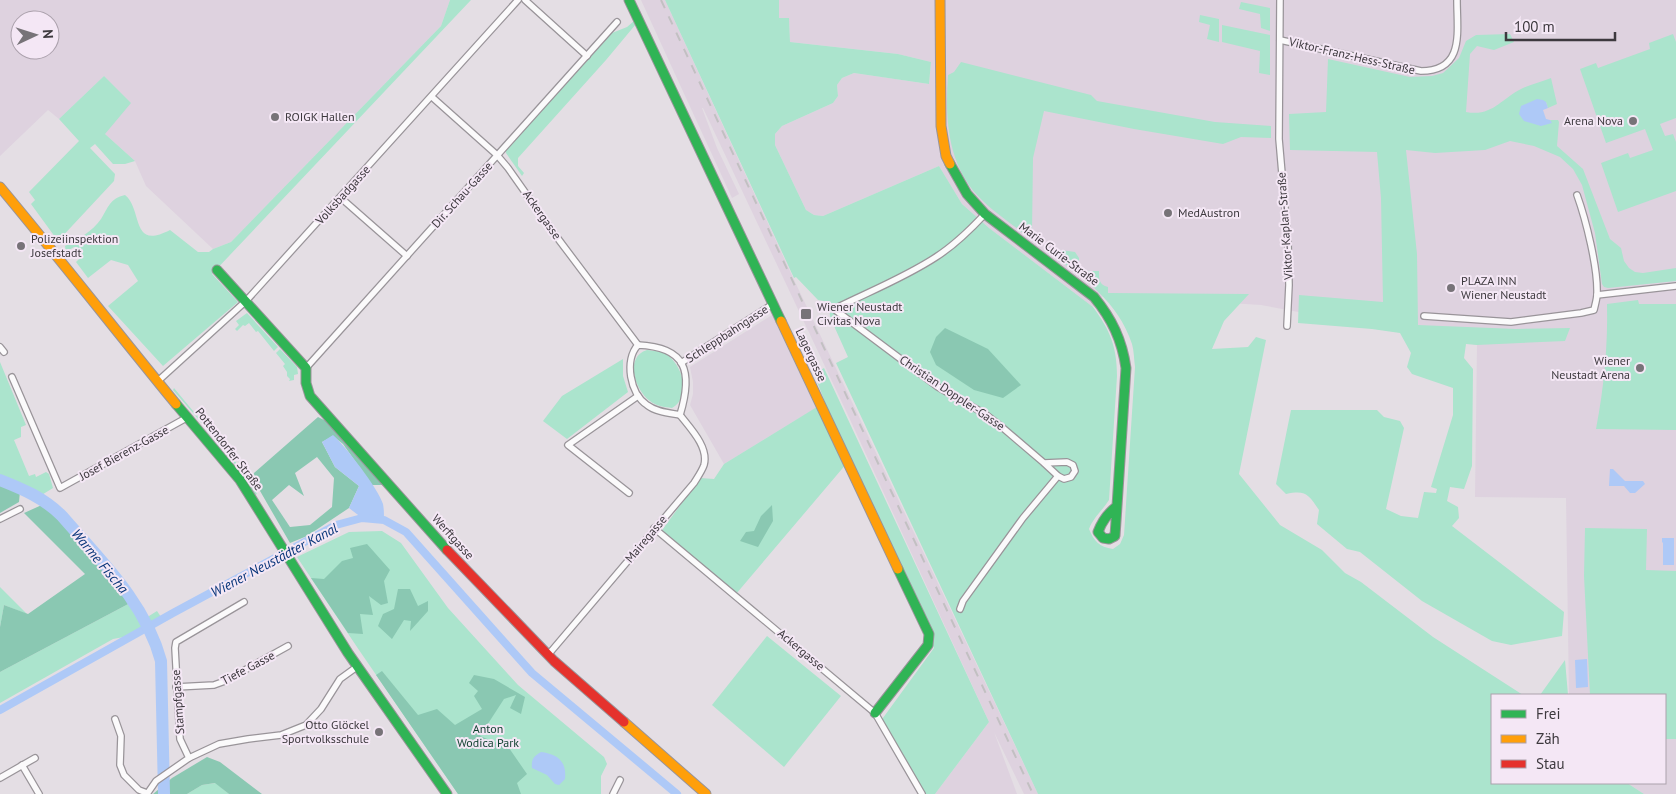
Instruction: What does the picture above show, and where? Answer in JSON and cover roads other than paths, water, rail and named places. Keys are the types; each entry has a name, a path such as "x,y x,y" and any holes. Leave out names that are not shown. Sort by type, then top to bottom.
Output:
{"street":[{"name":"Volksbadgasse","path":"158,381 246,301 518,0"},
{"path":"525,0 587,56"},
{"name":"Lagergasse","path":"629,0 929,634 928,645 875,712"},
{"name":"Marie Curie-Straße","path":"940,0 941,126 946,156 954,175 967,194 986,214 1094,297 1106,310 1117,329 1124,348 1126,368 1117,506"},
{"name":"Viktor-Kaplan-Straße","path":"1280,0 1279,126 1280,168 1288,252 1287,326"},
{"name":"Viktor-Franz-Hess-Straße","path":"1280,40 1420,71 1432,71 1443,66 1452,58 1457,44 1457,0"},
{"name":"Dir. Schau-Gasse","path":"306,368 617,22"},
{"name":"Ackergasse","path":"432,97 497,155 519,182 556,236 638,345"},
{"name":"Pottendorfer Straße","path":"0,187 55,253 104,317 240,480 358,666 443,793"},
{"path":"1424,316 1510,322 1594,310 1597,295 1594,264 1587,229 1577,195"},
{"path":"341,198 407,256"},
{"name":"Christian Doppler-Gasse","path":"986,214 962,237 938,256 908,274 834,309 938,387 985,414 1044,462 1058,476"},
{"path":"216,270 306,368"},
{"path":"1597,295 1676,286"},
{"name":"Schleppbahngasse","path":"681,363 773,304"},
{"path":"638,345 655,346 670,351 681,363 688,383 680,415 644,404 633,386 630,372 634,349 638,345"},
{"name":"Werftgasse","path":"306,368 307,389 315,402 459,563 548,655 706,794"},
{"name":"Josef Bierenz-Gasse","path":"12,377 60,488 188,416"},
{"path":"629,493 568,445 638,396"},
{"name":"Mairegasse","path":"548,655 694,483 704,465 704,452 680,415"},
{"path":"960,609 963,601 1023,518 1058,476 1064,479 1071,477 1075,471 1073,465 1068,462 1044,462"},
{"path":"0,519 20,509"},
{"name":"Ackergasse","path":"654,528 875,712 922,794"},
{"name":"Stampfgasse","path":"190,758 180,739 174,648 176,642 244,602"},
{"name":"Tiefe Gasse","path":"176,687 214,685 225,682 288,646"},
{"path":"115,719 121,736 120,766 124,776 139,790 147,793 156,781 177,766 219,744 282,735 306,725 321,708 340,679 358,666"},
{"path":"0,778 34,758"},
{"path":"22,765 39,794"},
{"path":"613,794 620,780"}],"water":[{"path":"1537,99 1546,102 1548,108 1543,110 1546,119 1552,123 1541,126 1524,121 1519,114 1521,106"},
{"path":"333,435 375,488 383,504 384,520 362,518 349,508 359,486 335,467 322,442"},
{"path":"1610,469 1613,469 1625,481 1643,481 1645,484 1635,493 1630,493 1624,486 1609,486"},
{"path":"1662,538 1674,538 1674,565 1663,565"},
{"path":"1587,659 1588,687 1576,688 1575,660"},
{"path":"541,752 556,757 563,763 565,779 559,785 555,784 547,775 532,768 534,758"}],"waterway":[{"name":"Warme Fischa","path":"0,480 41,499 62,516 120,583 144,620 154,640 161,661 164,794"},
{"name":"Wiener Neustädter Kanal","path":"0,710 173,613 336,525 362,518 384,520 406,532 532,673 677,794"}],"railway":[{"path":"661,0 1033,794"}],"place":[{"name":"ROIGK Hallen","path":"275,117"},
{"name":"Arena Nova","path":"1633,121"},
{"name":"MedAustron","path":"1168,213"},
{"name":"Polizeiinspektion Josefstadt","path":"21,246"},
{"name":"PLAZA INN Wiener Neustadt","path":"1451,288"},
{"name":"Wiener Neustadt Civitas Nova","path":"806,314"},
{"name":"Wiener Neustadt Arena","path":"1640,368"},
{"name":"Otto Glöckel Sportvolksschule","path":"379,732"}],"park label":[{"name":"Anton Wodica Park","path":"488,736"}]}
